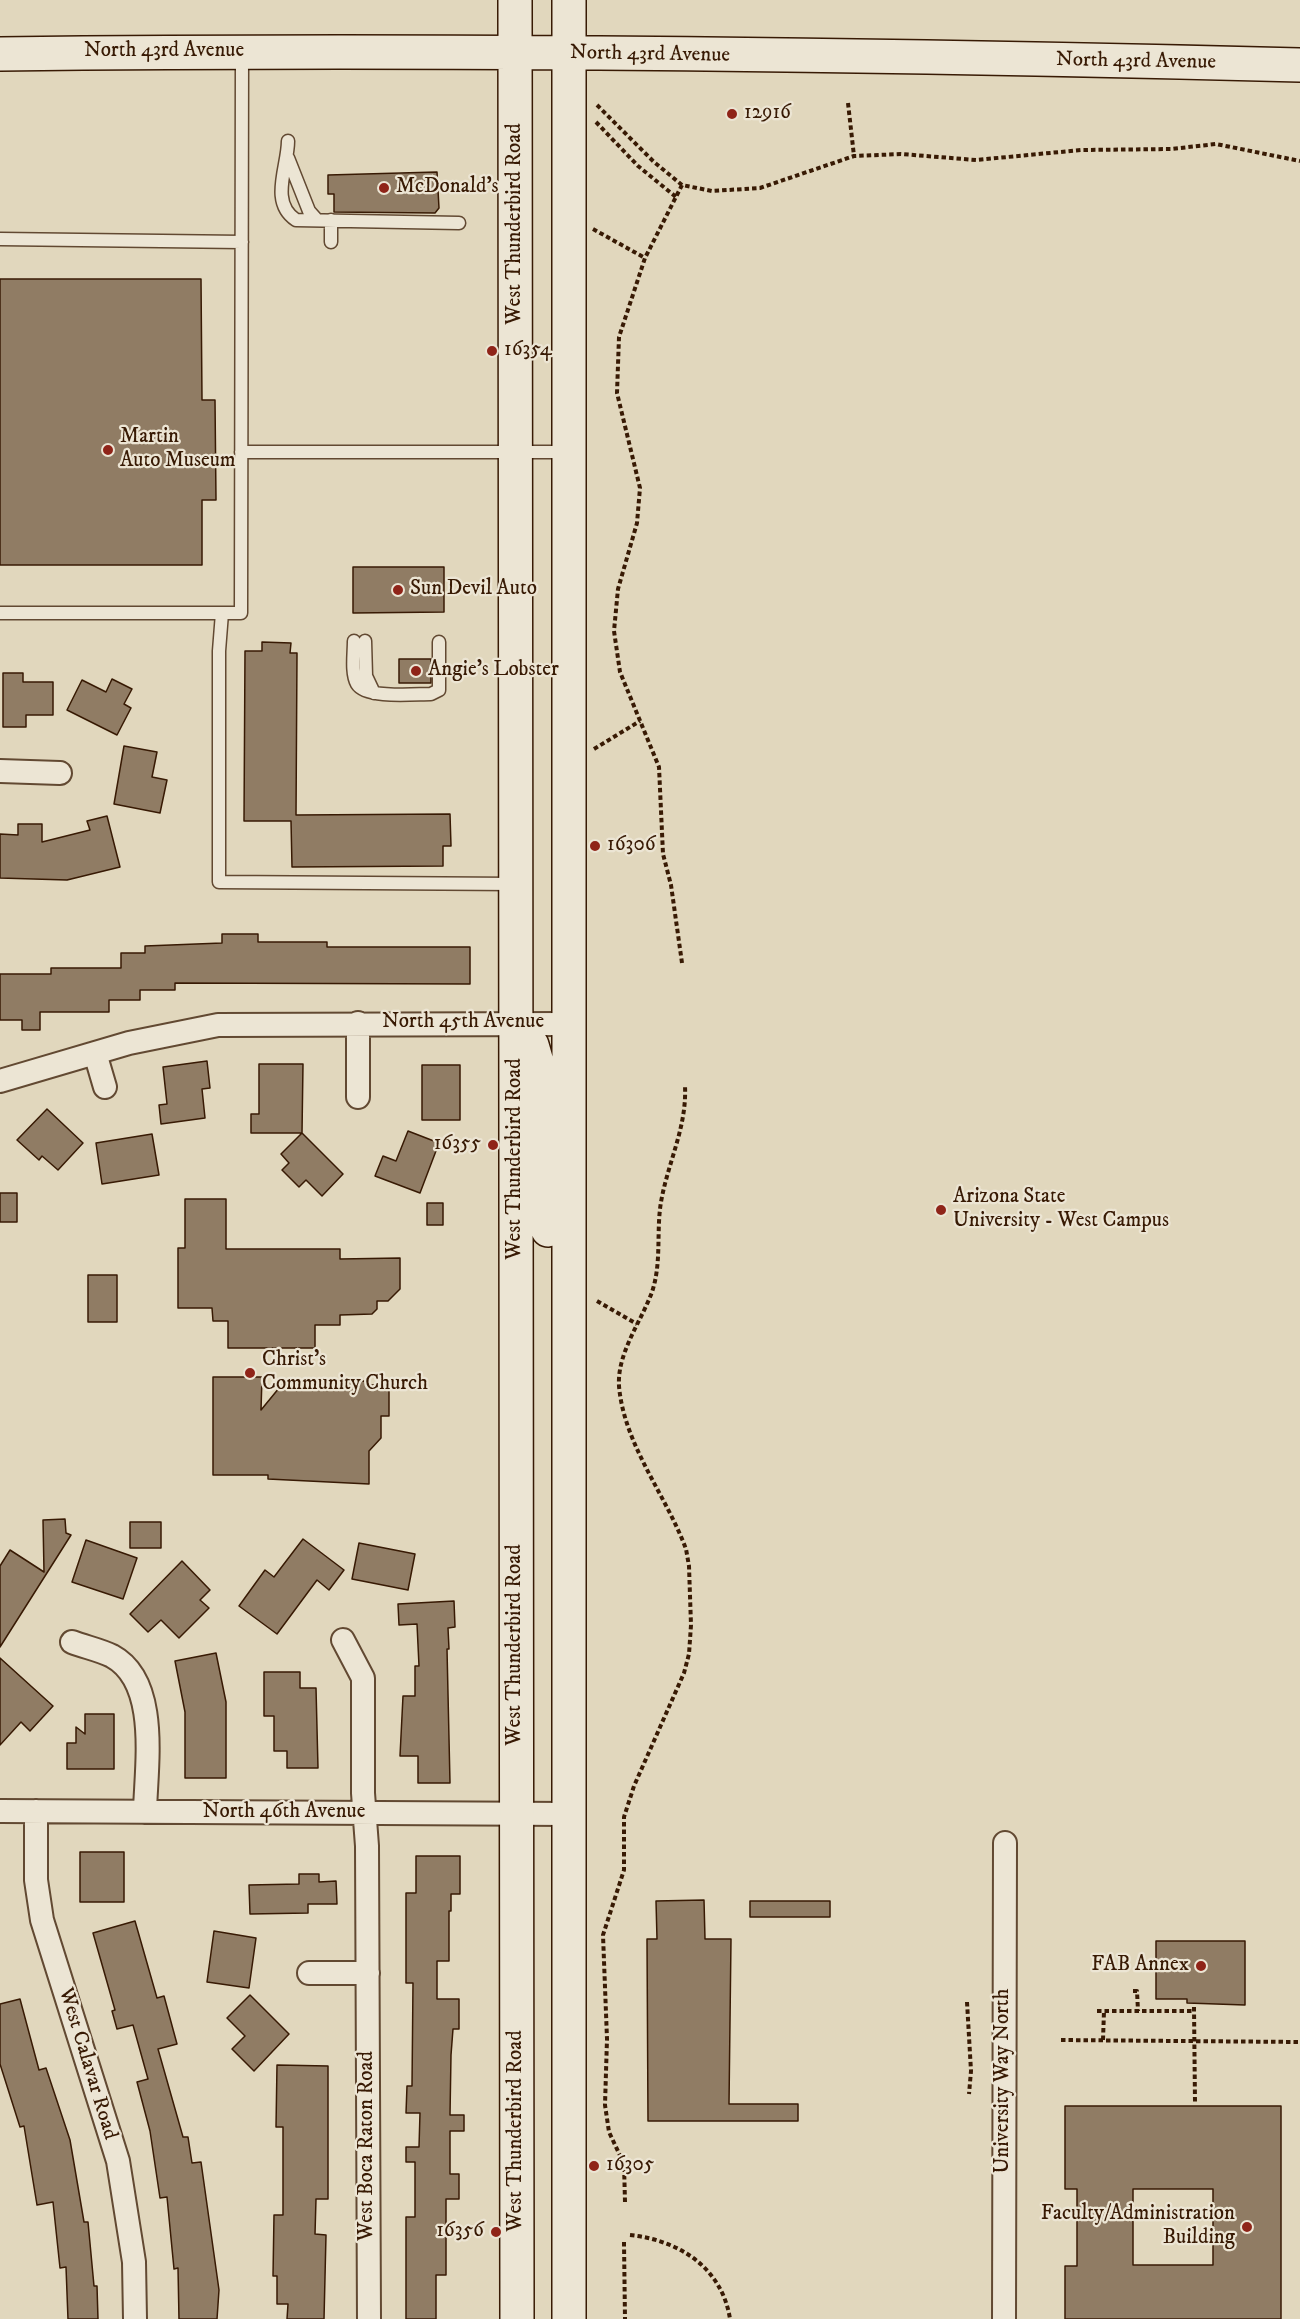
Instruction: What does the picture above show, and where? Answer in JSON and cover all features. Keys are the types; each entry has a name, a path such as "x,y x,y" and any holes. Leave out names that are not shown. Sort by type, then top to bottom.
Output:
{"main road":[{"name":"West Thunderbird Road","path":"515,0 517,2319"},
{"path":"568,0 570,2317"},
{"name":"North 43rd Avenue","path":"0,54 242,51 1300,65"},
{"path":"516,710 568,710"},
{"path":"516,1023 532,1045 539,1069 551,1274 556,1302 568,1337"}],"street":[{"path":"0,771 60,773"},
{"name":"North 45th Avenue","path":"358,1023 358,1097"},
{"name":"North 45th Avenue","path":"0,1081 129,1043 218,1025 568,1024"},
{"path":"95,1053 105,1087"},
{"name":"West Boca Raton Road","path":"343,1640 363,1678 364,1813 367,1846 369,2319"},
{"path":"72,1642 112,1657 129,1669 140,1685 144,1697 146,1727 145,1812"},
{"name":"North 46th Avenue","path":"0,1811 568,1814"},
{"name":"West Calavar Road","path":"36,1811 36,1880 42,1920 118,2161 134,2262 135,2319"},
{"name":"University Way North","path":"1004,2319 1005,1843"},
{"path":"309,1973 368,1973"}],"lane":[{"path":"0,613 241,613 242,51"},
{"path":"288,141 288,158 281,180 283,207 296,220 459,224"},
{"path":"288,158 309,211 317,220"},
{"path":"331,220 331,242"},
{"path":"0,239 242,242"},
{"path":"241,452 568,453"},
{"path":"222,613 219,651 219,882 516,884"},
{"path":"359,641 354,677 358,686 374,693 436,693 439,642"}],"path":[{"path":"848,103 854,156"},
{"path":"597,105 654,162 682,185 712,191 760,188 854,156 901,154 976,160 1081,150 1171,149 1216,144 1300,161"},
{"path":"588,114 638,166 676,197"},
{"path":"682,185 645,258 621,329 616,374 619,408 640,488 637,522 618,589 614,631 620,672 659,767 663,854 671,885 682,963"},
{"path":"585,225 645,258"},
{"path":"585,753 640,722"},
{"path":"625,2202 624,2164 609,2132 604,2105 607,2039 603,1935 624,1870 624,1816 634,1786 684,1673 691,1625 686,1550 625,1419 620,1399 621,1365 652,1292 658,1270 661,1201 684,1118 685,1086"},
{"path":"597,1301 637,1324"},
{"path":"1133,1991 1137,1990 1138,2011"},
{"path":"967,2002 971,2071 969,2094"},
{"path":"1097,2011 1194,2009 1195,2103"},
{"path":"1103,2040 1104,2011"},
{"path":"1061,2040 1300,2042"},
{"path":"630,2235 666,2242 701,2264 726,2300 730,2319"},
{"path":"624,2242 625,2319"}],"building":[{"name":"McDonald's","path":"437,172 439,208 435,213 334,212 334,194 328,194 328,175"},
{"name":"Martin Auto Museum","path":"0,279 201,279 202,400 215,400 216,500 202,500 202,565 0,565"},
{"name":"Sun Devil Auto","path":"353,567 444,567 444,612 353,613"},
{"path":"262,642 291,643 290,653 297,653 296,815 450,814 451,846 443,846 443,866 292,867 291,821 244,821 245,651 262,651"},
{"name":"Angie's Lobster","path":"399,659 431,659 431,683 399,683"},
{"path":"3,673 23,673 23,682 53,682 53,715 26,715 26,727 3,727"},
{"path":"112,679 132,689 124,704 131,708 117,735 67,710 82,680 106,692"},
{"path":"124,746 157,752 152,777 167,780 160,813 114,804"},
{"path":"107,816 120,867 67,880 0,878 0,834 18,835 18,824 42,824 42,842 90,830 87,821"},
{"path":"222,934 258,934 258,942 327,942 327,947 470,947 470,984 175,983 175,990 140,990 140,1000 109,1000 109,1012 40,1012 40,1030 22,1030 22,1020 0,1020 0,974 51,974 51,968 121,968 121,953 145,953 145,946 222,943"},
{"path":"207,1061 210,1088 202,1089 205,1118 161,1124 159,1105 167,1104 163,1067"},
{"path":"259,1064 303,1064 302,1133 251,1133 251,1114 259,1114"},
{"path":"422,1065 460,1065 460,1120 422,1120"},
{"path":"47,1109 83,1143 58,1170 42,1156 39,1160 17,1140"},
{"path":"408,1131 439,1143 420,1193 375,1176 383,1156 396,1161"},
{"path":"302,1133 343,1174 322,1196 306,1180 299,1187 282,1170 289,1163 281,1154"},
{"path":"152,1134 159,1175 102,1184 96,1143"},
{"path":"0,1193 17,1193 17,1222 0,1222"},
{"path":"185,1199 226,1199 226,1249 340,1249 340,1259 400,1258 400,1289 388,1301 377,1301 377,1309 372,1314 340,1315 340,1325 315,1325 315,1348 228,1348 228,1321 213,1321 212,1308 178,1308 178,1248 185,1248"},
{"path":"427,1203 443,1203 443,1225 427,1225"},
{"path":"88,1275 117,1275 117,1322 88,1322"},
{"path":"213,1377 262,1377 261,1410 284,1382 368,1381 368,1385 389,1385 389,1416 381,1416 381,1438 369,1451 369,1484 268,1479 268,1475 213,1475"},
{"path":"65,1519 66,1533 71,1535 0,1647 0,1566 10,1550 44,1572 43,1520"},
{"path":"130,1522 161,1522 161,1548 130,1548"},
{"path":"303,1539 344,1570 329,1590 317,1580 277,1634 239,1606 265,1570 274,1577"},
{"path":"86,1540 137,1558 123,1599 72,1582"},
{"path":"359,1543 415,1554 408,1590 352,1579"},
{"path":"182,1561 210,1590 200,1600 209,1608 179,1638 161,1620 148,1632 130,1614"},
{"path":"454,1601 455,1627 448,1628 449,1649 447,1649 450,1783 418,1783 418,1756 400,1756 403,1696 415,1696 415,1666 419,1666 417,1624 399,1625 398,1604"},
{"path":"216,1653 226,1702 226,1778 185,1778 185,1712 175,1661"},
{"path":"0,1658 53,1706 30,1731 21,1722 0,1745"},
{"path":"264,1672 300,1672 300,1688 316,1688 318,1768 287,1768 287,1751 274,1751 274,1716 264,1716"},
{"path":"85,1714 114,1714 114,1769 67,1769 67,1743 76,1743 76,1727 85,1734"},
{"path":"80,1852 124,1852 124,1902 80,1902"},
{"path":"416,1856 460,1856 460,1894 451,1894 451,1911 449,1911 449,1961 437,1961 437,1999 459,1999 459,2029 453,2029 450,2115 464,2115 464,2131 450,2131 450,2174 459,2174 459,2199 446,2199 446,2275 436,2275 436,2319 406,2319 406,2217 415,2217 415,2162 406,2162 406,2147 419,2147 420,2113 406,2113 407,2086 412,2086 413,1983 406,1983 406,1893 416,1893"},
{"path":"299,1874 319,1874 319,1882 336,1881 337,1904 308,1904 308,1913 250,1914 249,1885 299,1884"},
{"path":"704,1900 705,1939 731,1939 729,2104 798,2104 798,2121 648,2121 647,1939 657,1939 656,1901"},
{"path":"750,1901 830,1901 830,1917 750,1917"},
{"path":"135,1921 157,1998 164,1996 177,2044 158,2049 183,2137 188,2137 192,2163 201,2162 219,2290 217,2319 179,2319 178,2268 174,2269 167,2197 160,2198 150,2131 137,2082 148,2079 133,2025 117,2029 112,2011 115,2010 93,1933"},
{"path":"214,1931 256,1938 249,1988 207,1982"},
{"name":"FAB Annex","path":"1156,1941 1245,1941 1245,2005 1187,2003 1187,1999 1156,1999"},
{"path":"250,1995 289,2034 254,2071 232,2049 245,2036 227,2018"},
{"path":"20,1999 39,2070 46,2068 70,2140 84,2222 88,2222 94,2286 97,2286 98,2319 68,2319 66,2267 60,2268 53,2202 37,2205 24,2126 20,2127 0,2064 0,2004"},
{"path":"277,2065 328,2066 328,2199 316,2199 315,2234 326,2235 324,2319 287,2319 288,2304 277,2304 277,2276 273,2276 274,2215 283,2215 283,2127 276,2127"},
{"name":"Faculty/Administration Building","path":"1065,2106 1281,2106 1281,2319 1065,2319 1065,2266 1077,2266 1077,2189 1065,2189","holes":["1133,2189 1213,2189 1213,2265 1133,2265"]}],"place":[{"name":"12916","path":"732,114"},
{"name":"McDonald's","path":"384,188"},
{"name":"16354","path":"492,351"},
{"name":"Martin Auto Museum","path":"108,450"},
{"name":"Sun Devil Auto","path":"398,590"},
{"name":"Angie's Lobster","path":"416,671"},
{"name":"16306","path":"595,846"},
{"name":"16355","path":"493,1145"},
{"name":"Arizona State University - West Campus","path":"941,1210"},
{"name":"Christ's Community Church","path":"250,1373"},
{"name":"FAB Annex","path":"1201,1966"},
{"name":"16305","path":"594,2166"},
{"name":"Faculty/Administration Building","path":"1247,2227"},
{"name":"16356","path":"496,2232"}]}
